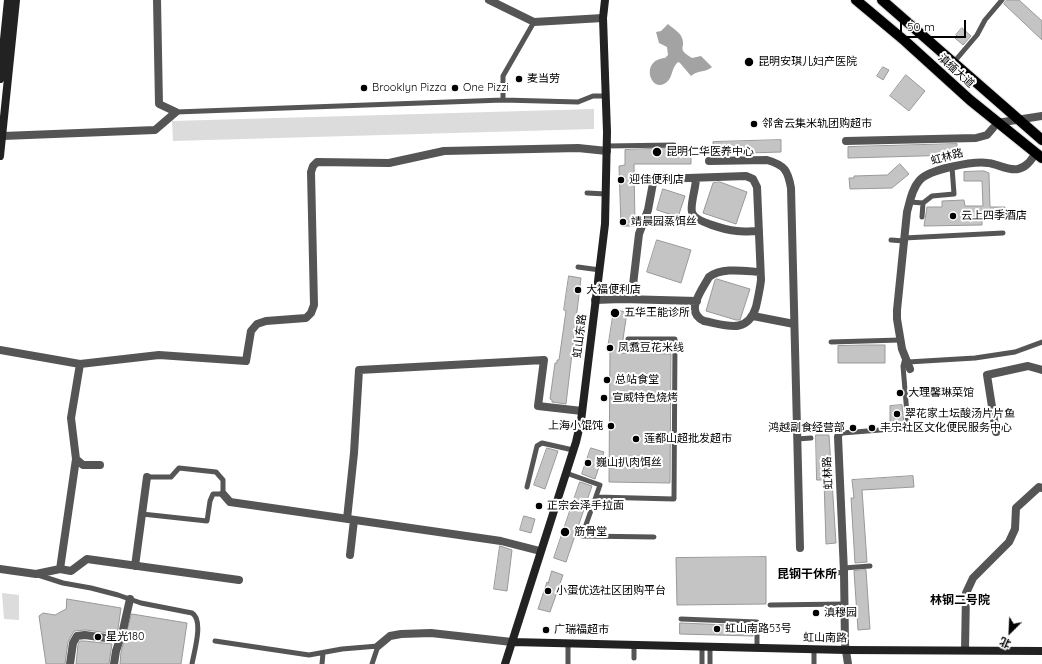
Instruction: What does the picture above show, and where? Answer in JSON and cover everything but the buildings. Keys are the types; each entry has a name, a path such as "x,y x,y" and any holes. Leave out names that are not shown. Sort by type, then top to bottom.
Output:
{"main road":[{"name":"滇缅大道","path":"856,0 904,41 995,125 1036,154"},
{"name":"滇缅大道","path":"882,0 1042,140"},
{"path":"954,86 959,87 967,83 968,78 966,74"}],"street":[{"path":"0,79 4,10 8,0"},
{"path":"0,156 16,0"},
{"path":"3,136 155,130 176,112 159,104 157,0"},
{"path":"489,0 534,22 603,18"},
{"name":"虹山东路","path":"505,664 580,427 595,300 604,240 607,148 603,18 605,0"},
{"path":"846,141 976,138 987,135 995,125 1042,116"},
{"path":"0,350 80,364 159,355 246,361 251,331 257,324 266,321 306,318 311,313 314,305 311,172 313,166 317,162 389,163 444,151 607,148"},
{"name":"虹林路","path":"908,363 900,340 897,310 907,212 914,188 922,178 930,172 980,162 1019,169 1025,166 1036,154"},
{"path":"709,161 767,160 776,163 785,169 789,176 791,188 800,548"},
{"path":"633,299 633,285 639,234 648,210 653,183 655,180 746,176 750,177 757,187 759,231 760,272 760,288 753,316 745,324 736,326 704,321 696,316 694,307 712,274 740,271 760,272"},
{"path":"696,178 696,188 692,210 696,218 704,222 733,230 759,231"},
{"path":"595,300 633,299 697,301"},
{"path":"753,316 794,324"},
{"path":"350,555 350,519 359,370 544,360 538,406 582,411"},
{"path":"60,569 76,459 70,418 80,364"},
{"path":"996,432 987,375 1028,366 1042,370"},
{"name":"虹林路","path":"838,437 841,571 845,604 846,650 848,664"},
{"path":"76,459 83,465 100,465"},
{"path":"135,566 147,477"},
{"path":"965,650 966,593 973,578 1009,542 1015,529 1016,508 1039,487 1042,488"},
{"path":"222,494 230,502 501,541 540,551"},
{"path":"0,569 36,574 60,569 71,571 86,559 239,580"},
{"path":"114,664 116,650 120,640 130,599"},
{"path":"378,646 390,636 431,633 512,642"},
{"path":"70,664 73,643 77,636 85,635 120,640"},
{"name":"虹山南路","path":"512,642 846,650 1042,651"}],"lane":[{"path":"954,62 977,35 985,20 1002,0"},
{"path":"503,100 503,76 534,22"},
{"path":"176,112 503,100 578,102 592,96 606,96"},
{"path":"607,148 674,145"},
{"path":"910,202 923,203 932,196 954,194 952,167"},
{"path":"587,193 606,194"},
{"path":"922,216 923,203"},
{"path":"891,240 1003,233"},
{"path":"578,267 600,270"},
{"path":"596,497 674,499 675,339 628,339"},
{"path":"831,342 900,340"},
{"path":"908,363 975,358 1015,352 1042,342"},
{"name":"虹林路","path":"838,437 842,433 906,428 908,426 904,404 903,366 908,363"},
{"path":"797,439 811,438"},
{"path":"527,487 537,446 542,443 573,450"},
{"path":"142,514 207,521 210,501 213,494 222,494 223,480 216,472 179,468 171,477 147,477"},
{"path":"566,473 600,485 582,536 654,537"},
{"path":"841,571 870,566"},
{"path":"36,574 63,583 91,588 141,603 192,613 198,618 198,630 192,664"},
{"path":"770,605 845,604"},
{"path":"681,619 757,622 756,647"},
{"path":"215,640 309,655 342,649 378,646 372,664"},
{"path":"568,643 568,664"},
{"path":"634,645 634,658"},
{"path":"702,664 706,646"},
{"path":"706,646 710,664"},
{"path":"814,649 814,664"},
{"path":"322,664 323,653"}],"shaded area":[{"path":"668,24 681,36 683,42 682,48 684,52 692,58 701,56 712,67 707,70 697,72 691,76 678,62 674,67 668,81 662,85 653,81 650,76 652,65 657,60 665,58 668,55 667,47 659,43 656,32 661,31"},
{"path":"594,109 594,129 173,141 172,121"},
{"path":"2,593 19,595 19,620 4,619"}],"place":[{"name":"昆明安琪儿妇产医院","path":"749,62"},
{"name":"麦当劳","path":"519,79"},
{"name":"Brooklyn Pizza","path":"364,88"},
{"name":"One Pizzi","path":"455,88"},
{"name":"邻舍云集米轨团购超市","path":"754,124"},
{"name":"昆明仁华医养中心","path":"657,152"},
{"name":"迎佳便利店","path":"621,180"},
{"name":"云上四季酒店","path":"953,216"},
{"name":"靖晨园蒸饵丝","path":"623,222"},
{"name":"大福便利店","path":"578,290"},
{"name":"五华王能诊所","path":"615,313"},
{"name":"凤翥豆花米线","path":"610,348"},
{"name":"总站食堂","path":"607,380"},
{"name":"大理馨琳菜馆","path":"900,393"},
{"name":"宣威特色烧烤","path":"604,398"},
{"name":"翠花家土坛酸汤片片鱼","path":"897,414"},
{"name":"上海小馄饨","path":"611,426"},
{"name":"鸿越副食经营部","path":"853,428"},
{"name":"丰宁社区文化便民服务中心","path":"872,428"},
{"name":"莲都山超批发超市","path":"636,439"},
{"name":"巍山扒肉饵丝","path":"588,463"},
{"name":"正宗会泽手拉面","path":"539,506"},
{"name":"筋骨堂","path":"565,532"},
{"name":"小蛋优选社区团购平台","path":"548,591"},
{"name":"滇穆园","path":"816,613"},
{"name":"虹山南路53号","path":"717,629"},
{"name":"广瑞福超市","path":"546,630"},
{"name":"星光180","path":"98,637"}],"district":[{"name":"昆钢干休所","path":"807,574"},
{"name":"林钢二号院","path":"960,600"}]}
